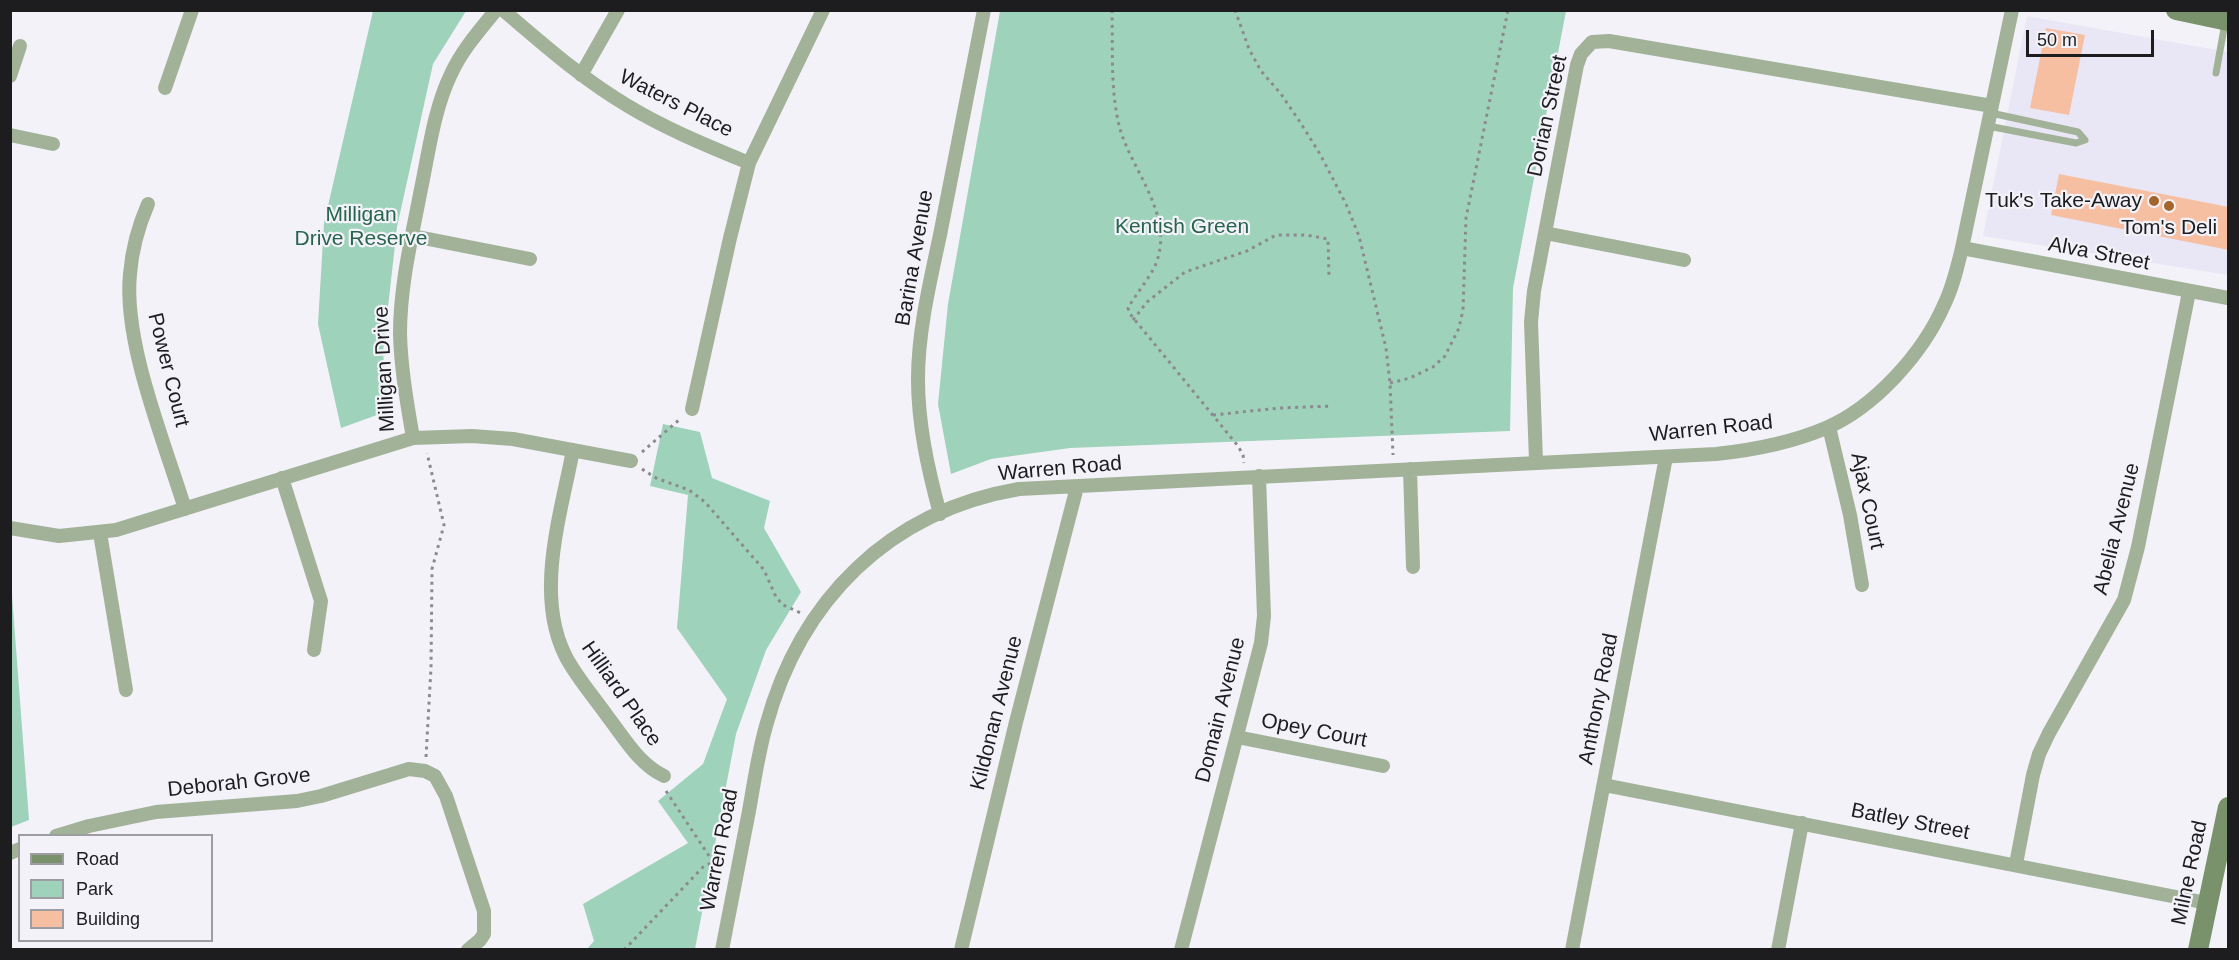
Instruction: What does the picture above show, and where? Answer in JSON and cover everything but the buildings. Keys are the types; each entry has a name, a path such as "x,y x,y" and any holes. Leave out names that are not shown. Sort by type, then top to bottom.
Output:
{"main road":[{"path":"2176,10 2225,18"},
{"name":"Milne Road","path":"2198,950 2229,807"}],"street":[{"path":"165,88 192,10"},
{"name":"Milligan Drive","path":"10,528 59,536 100,533 418,438 402,367 400,332 402,298 412,236 442,97 450,76 464,51 496,10"},
{"name":"Waters Place","path":"503,10 581,75 646,117 749,163"},
{"path":"581,75 618,10"},
{"name":"Waters Place","path":"692,409 749,163 823,10"},
{"name":"Barina Avenue","path":"940,514 921,427 918,393 919,357 932,272 984,10"},
{"name":"Warren Road","path":"722,950 766,726 784,674 813,619 833,592 867,558 892,538 940,514 1000,493 1019,489 1536,461 1666,457 1749,450 1797,439 1829,427 1850,414 1905,367 1920,347 1944,306 1962,248 2012,10"},
{"name":"Dorian Street","path":"1536,461 1531,322 1534,291 1577,65 1581,54 1592,42 1609,41 1990,115"},
{"path":"10,76 20,46"},
{"path":"10,135 53,144"},
{"name":"Power Court","path":"148,204 136,234 132,254 129,284 132,317 143,375 185,509"},
{"path":"1545,233 1684,260"},
{"path":"412,236 530,259"},
{"name":"Alva Street","path":"1962,248 2229,298"},
{"name":"Abelia Avenue","path":"2016,864 2039,754 2124,600 2138,547 2189,292"},
{"name":"Ajax Court","path":"1829,427 1851,515 1862,585"},
{"path":"418,438 496,437 631,461"},
{"name":"Hilliard Place","path":"573,450 550,578 555,628 566,657 582,682 644,764 664,776"},
{"name":"Anthony Road","path":"1572,950 1666,457"},
{"path":"1410,468 1413,567"},
{"name":"Domain Avenue","path":"1181,950 1263,629 1259,476"},
{"path":"282,478 321,601 314,650"},
{"name":"Kildonan Avenue","path":"961,950 1010,745 1077,487"},
{"path":"100,533 126,690"},
{"name":"Opey Court","path":"1237,737 1383,766"},
{"name":"Deborah Grove","path":"63,834 156,812 297,801 409,769 425,771"},
{"path":"425,771 435,776 446,796 484,911 484,933 480,940 468,950"},
{"name":"Batley Street","path":"1604,785 2207,903"},
{"path":"1778,950 1802,823"}],"lane":[{"path":"2216,73 2225,18"},
{"path":"1990,115 2078,132 2085,140 2076,143 1990,115"}],"path":[{"path":"1112,10 1116,112 1129,154 1155,205 1161,239 1159,255 1154,268 1128,308 1133,320 1213,415 1243,455 1244,477"},
{"path":"1235,10 1249,49 1262,71 1300,122 1346,204 1359,236 1386,348 1390,383 1393,469"},
{"path":"1390,383 1410,378 1433,367 1445,356 1459,328 1463,310 1466,218 1508,10"},
{"path":"1133,320 1148,302 1185,272 1247,251 1276,235 1306,235 1328,239 1329,277"},
{"path":"1213,415 1280,408 1332,406"},
{"path":"692,409 631,461 656,478 689,490 705,502 764,570 776,597 783,605 813,619"},
{"path":"418,438 444,525 432,569 431,668 425,771"},
{"path":"664,776 666,793 712,862"},
{"path":"624,950 697,873 742,846"}],"shaded area":[{"path":"2027,16 2228,52 2228,275 1983,236"}],"green space":[{"name":"Milligan Drive Reserve","path":"373,11 466,11 433,64 397,227 383,352 388,411 341,428 318,324 324,223"},
{"name":"Kentish Green","path":"1000,11 1566,11 1513,288 1510,431 1070,448 991,459 951,474 938,404 948,304"},
{"path":"663,424 700,432 712,478 770,501 764,528 801,592 766,650 736,734 695,949 587,949 594,941 583,904 688,843 658,801 703,764 727,699 677,628 688,495 650,486"},
{"path":"11,582 29,820 10,827"}],"place":[{"name":"Tuk's Take-Away","path":"2154,201"},
{"name":"Tom's Deli","path":"2169,206"}]}
